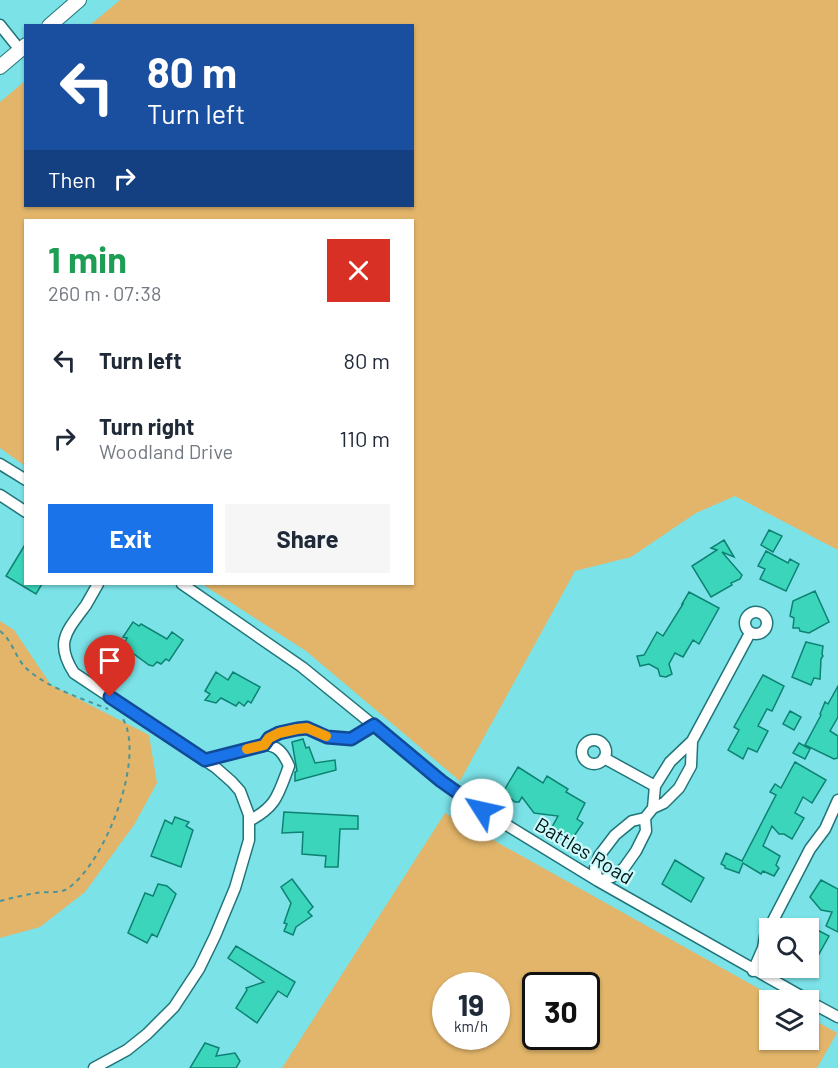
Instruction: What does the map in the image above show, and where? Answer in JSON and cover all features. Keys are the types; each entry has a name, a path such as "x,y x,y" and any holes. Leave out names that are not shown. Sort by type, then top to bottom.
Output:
{"main road":[{"path":"51,24 79,0"},
{"path":"0,67 22,47"}],"street":[{"path":"0,25 22,47"},
{"path":"0,464 24,479"},
{"path":"0,495 24,511"},
{"path":"94,1068 127,1050 174,1007 215,936 235,888 249,840 249,820 245,802 240,791 232,782 205,760 74,673 66,660 63,648 65,636 97,585"},
{"name":"Battles Road","path":"183,585 302,667 441,781 482,810 598,881 788,990"},
{"path":"653,808 655,786 670,762 692,741 750,633"},
{"path":"264,745 269,738 279,733 297,729 307,728 327,737 351,739 374,725"},
{"path":"645,818 646,831 624,868 612,877 598,881 596,868 599,856 610,842 623,827 632,821 645,818 653,808 673,796 682,783 691,766 692,741"},
{"path":"205,760 264,745 272,745 281,751 289,766 273,806 249,820"},
{"path":"604,758 655,786"},
{"path":"753,970 763,948 765,936 810,849 825,829 838,800"},
{"name":"Battles Road","path":"819,1007 838,1017"}],"path":[{"path":"0,631 6,635 21,663 29,671 51,685 113,712"},
{"path":"0,901 38,892 64,891 78,882 98,853 116,816 125,783 130,740 127,727 122,719"}],"shaded area":[{"path":"120,0 838,0 838,550 735,496 696,513 631,557 575,571 460,781 306,651 204,585 414,585 414,219 24,219 24,465 0,448 0,102 24,82 24,207 414,207 414,24 91,24"},
{"path":"0,621 14,630 51,685 149,735 157,783 134,825 85,892 40,927 0,938"},
{"path":"445,813 761,990 759,990 759,1050 819,1050 819,1023 837,1033 817,1068 282,1068"}],"building":[{"path":"769,530 782,536 773,552 761,545"},
{"path":"724,540 734,557 722,552 742,575 740,579 731,583 732,585 711,597 692,566 717,550 711,548"},
{"path":"24,546 24,585 41,585 36,594 6,576"},
{"path":"766,551 788,563 790,559 799,564 786,591 760,579 765,569 758,566"},
{"path":"815,591 829,622 809,633 793,628 794,618 790,616 793,601"},
{"path":"689,592 719,608 699,644 693,640 683,657 675,653 669,664 672,674 666,677 660,676 658,669 649,664 640,666 637,656 644,655 657,632 663,636"},
{"path":"133,622 167,639 172,632 183,640 169,661 166,659 161,664 157,662 153,666 149,665 123,646 127,638 123,637"},
{"path":"806,642 823,646 820,679 814,678 811,685 792,677"},
{"path":"216,672 228,680 233,672 260,687 251,703 248,701 244,706 239,702 236,706 221,698 216,703 205,700 210,694 205,691"},
{"path":"763,675 784,686 772,711 767,709 758,726 768,731 757,752 748,748 743,759 728,750 739,730 734,727"},
{"path":"838,686 838,717 830,731 838,736 838,758 834,759 805,745 821,715 825,702 828,704"},
{"path":"790,711 801,717 794,730 783,724"},
{"path":"303,739 315,763 335,760 336,770 295,781 297,771 292,742"},
{"path":"799,743 810,749 805,759 793,753"},
{"path":"795,762 826,780 812,803 803,797 795,813 804,818 792,839 779,834 772,826 763,846 780,856 776,865 779,868 774,876 763,871 761,874 743,863 739,873 725,868 721,864 726,853 742,861 776,795 770,792 775,784 781,788"},
{"path":"518,767 543,783 547,776 568,789 566,792 585,803 577,819 583,823 572,839 552,827 558,816 534,813 522,797 519,802 515,802 503,792"},
{"path":"284,812 358,816 358,829 340,829 338,867 325,867 326,856 302,854 303,832 282,833"},
{"path":"175,817 189,822 186,826 193,830 181,867 151,856 165,820 172,824"},
{"path":"675,860 704,878 691,902 662,884"},
{"path":"292,879 313,907 308,912 312,916 296,927 293,935 284,931 287,924 284,923 291,903 281,887"},
{"path":"821,880 838,889 838,932 826,926 832,912 821,910 810,897"},
{"path":"158,884 167,886 176,894 157,937 152,934 147,943 128,933 145,893 153,896"},
{"path":"819,931 829,936 819,954"},
{"path":"236,946 295,982 287,997 278,991 257,1023 236,1008 246,988 264,982 228,958"},
{"path":"205,1043 219,1048 216,1056 235,1053 240,1061 236,1068 190,1068"}],"slow traffic":[{"path":"247,749 264,745 269,738 279,733 297,729 307,728 326,736"}],"route":[{"path":"110,697 205,760 264,745 269,738 279,733 297,729 307,728 327,737 351,739 374,725 441,781 482,810"}]}
